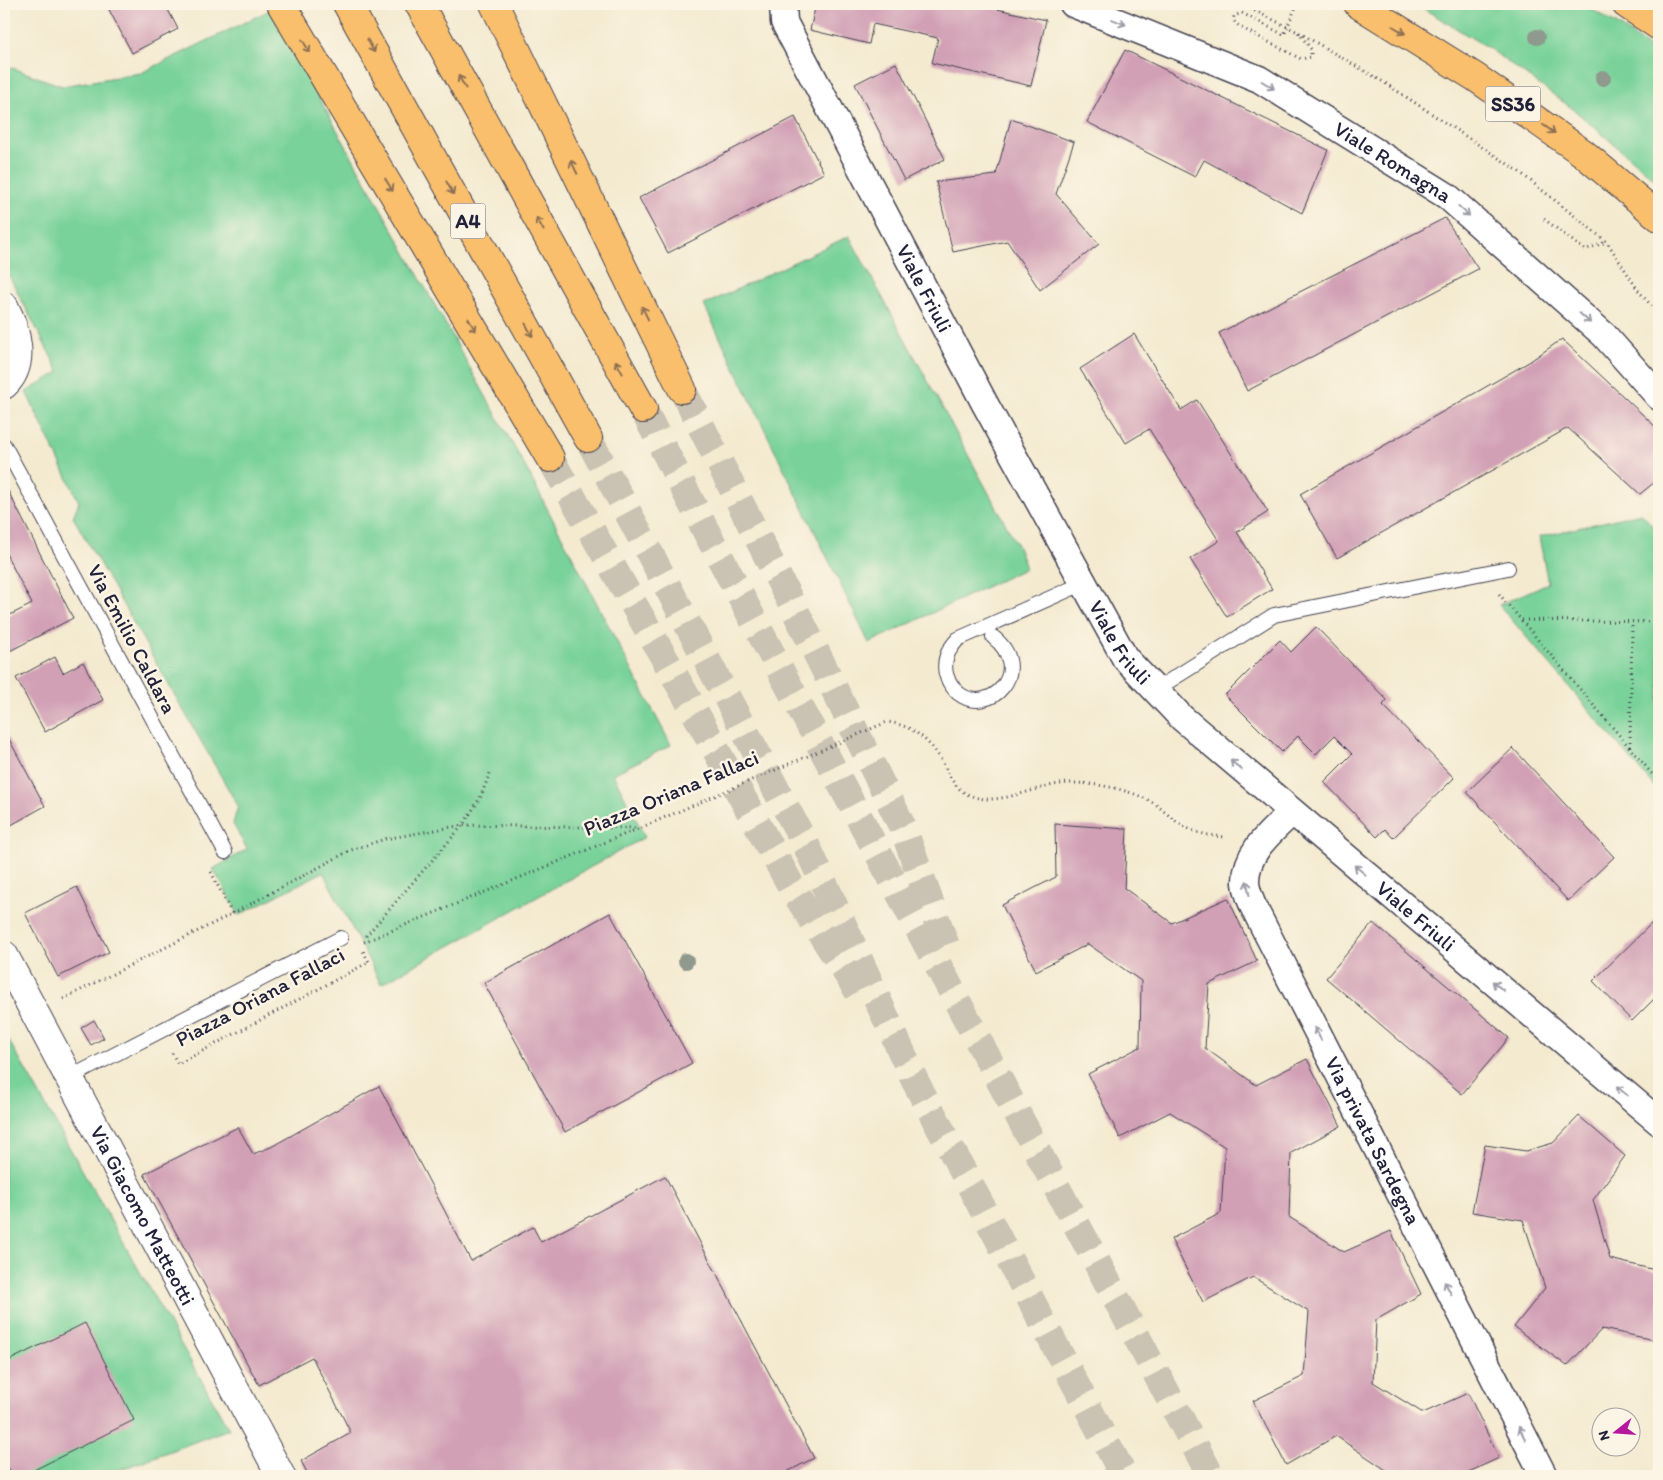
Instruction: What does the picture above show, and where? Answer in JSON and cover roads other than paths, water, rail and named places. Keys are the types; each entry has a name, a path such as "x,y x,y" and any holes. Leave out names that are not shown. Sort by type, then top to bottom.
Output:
{"highway":[{"path":"281,4 550,458"},
{"name":"A4","path":"347,4 588,438"},
{"path":"419,4 643,409"},
{"path":"494,4 682,388"},
{"name":"SS36","path":"1358,4 1475,77 1583,153 1659,217"},
{"path":"1626,4 1659,24"},
{"path":"1653,4 1659,24"}],"street":[{"name":"Viale Friuli","path":"783,4 784,22 981,395 1125,658 1182,718 1659,1122"},
{"name":"Viale Romagna","path":"1074,4 1259,79 1446,196 1604,335 1659,397"},
{"path":"4,306 17,341 18,353 16,366 9,380 4,385"},
{"name":"Via privata Sardegna","path":"1292,812 1256,849 1247,864 1246,885 1253,906 1544,1476"},
{"name":"Via Giacomo Matteotti","path":"4,955 282,1476"}],"lane":[{"name":"Via Emilio Caldara","path":"4,445 225,852"},
{"path":"1155,690 1274,615 1508,568"},
{"path":"993,637 1002,644 1010,660 1010,671 1007,681 1001,690 987,698 971,699 953,688 947,679 946,657 958,639 1084,584"},
{"name":"Piazza Oriana Fallaci","path":"69,1078 341,938"}],"tunnel":[{"path":"682,389 903,828 950,957"},
{"path":"643,409 708,535 1211,1476"},
{"path":"588,438 809,851 914,1079 1124,1476"},
{"path":"550,458 686,696 794,891 858,991"}]}
